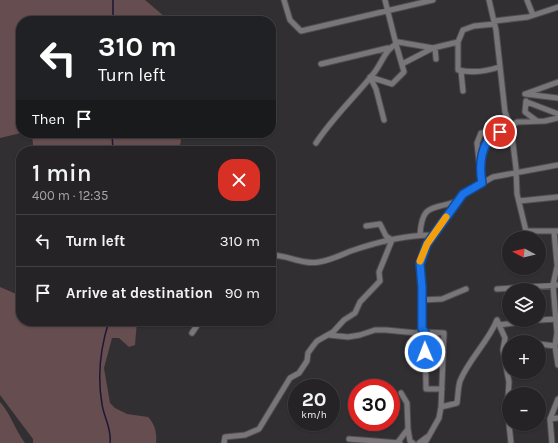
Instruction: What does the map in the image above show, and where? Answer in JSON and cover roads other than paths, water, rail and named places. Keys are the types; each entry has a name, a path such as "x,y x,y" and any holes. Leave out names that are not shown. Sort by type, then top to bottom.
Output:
{"street":[{"path":"284,0 290,20 301,31 433,0"},
{"path":"370,77 392,84 404,72 385,0"},
{"path":"489,0 494,22 505,112 511,128 517,194 526,231 556,231 557,263 555,285 557,334 555,346 558,365"},
{"path":"527,0 533,15"},
{"path":"463,92 461,71 458,70 458,42 463,30 474,26 533,15 558,7"},
{"path":"321,64 388,48 398,42 434,48"},
{"path":"402,64 422,52 458,42"},
{"path":"316,143 326,128 370,77 388,48"},
{"path":"434,48 436,58"},
{"path":"461,71 488,71 499,67"},
{"path":"370,77 376,89 384,120"},
{"path":"525,94 558,82"},
{"path":"525,94 527,102 525,112 537,121"},
{"path":"525,94 558,98"},
{"path":"527,102 558,114"},
{"path":"480,169 482,154 487,142 494,134 511,128 517,122 558,118"},
{"path":"482,183 477,143 481,133 500,132"},
{"path":"442,389 426,389 420,264 427,244 463,194 493,177 558,164"},
{"path":"519,201 558,197"},
{"path":"420,235 420,223 425,212 429,208 438,208 458,201"},
{"path":"366,226 380,224 386,236 392,240"},
{"path":"276,255 286,256 294,260 318,262 334,259 351,251 392,240 420,235 433,235"},
{"path":"224,443 225,437 244,435 259,429 290,378 299,373 307,361 310,349 317,341 337,330 344,320 355,313 360,302 380,281 379,272 392,240"},
{"path":"497,289 555,285"},
{"path":"422,300 442,299 466,289"},
{"path":"546,320 556,319"},
{"path":"441,407 457,402 460,383 465,371 483,346 497,320 505,338 503,350 509,387"},
{"path":"192,333 197,326"},
{"path":"328,335 348,337 375,330 444,333 441,407 439,418 425,443"},
{"path":"546,345 555,346"},
{"path":"401,393 407,404 408,429 410,441 412,443"},
{"path":"552,443 550,419 558,399"},
{"path":"550,419 558,418"},
{"path":"349,440 399,443 408,429"},
{"path":"510,431 511,443"},
{"path":"418,443 428,437"}],"waterway":[{"path":"113,0 113,16"},
{"path":"112,138 113,146"},
{"path":"108,326 100,362 100,393 109,428 110,443"}]}
